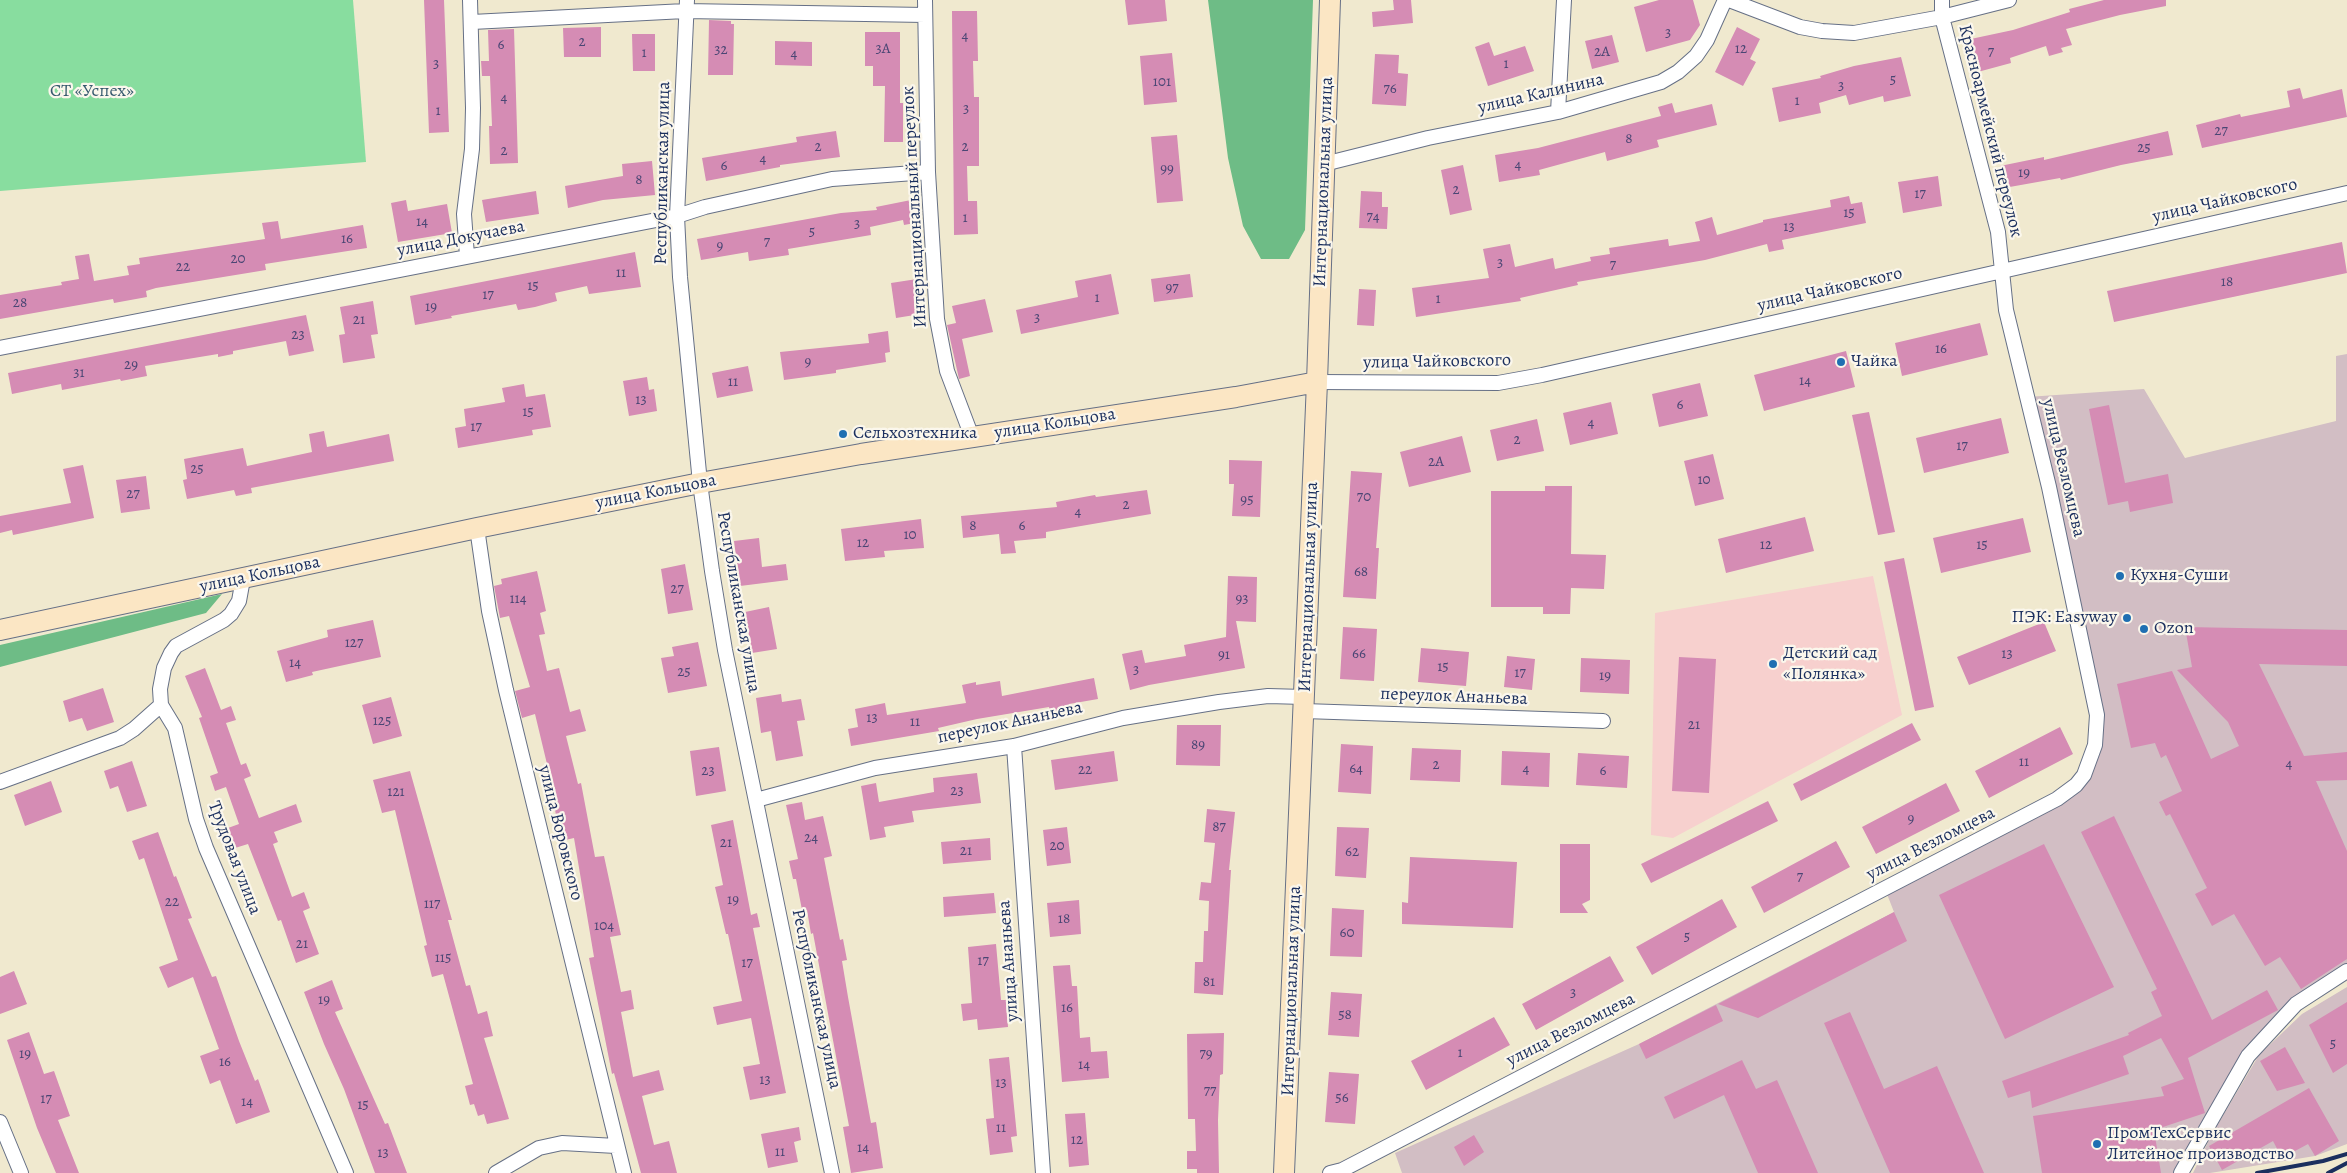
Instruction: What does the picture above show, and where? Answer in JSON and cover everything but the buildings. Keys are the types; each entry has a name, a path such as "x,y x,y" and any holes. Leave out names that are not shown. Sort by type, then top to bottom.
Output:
{"main road":[{"name":"Интернациональная улица","path":"1284,1173 1317,382 1330,0"},
{"name":"улица Кольцова","path":"0,630 477,528 700,483 972,437 1236,397 1317,382"}],"street":[{"path":"467,256 464,214 472,148 472,22 470,0"},
{"name":"Интернациональный переулок","path":"925,0 928,172 937,319 947,371 972,437"},
{"path":"1558,112 1564,0"},
{"name":"улица Калинина","path":"1324,164 1428,138 1558,112 1661,82 1678,72 1696,56 1707,40 1725,0"},
{"path":"1729,0 1800,26 1822,31 1854,32 1942,17 2009,0"},
{"name":"Красноармейский переулок","path":"1942,0 1942,17 1998,232 2001,271"},
{"path":"472,22 686,5 925,15"},
{"name":"Республиканская улица","path":"686,5 677,216 680,277 700,483 724,642 832,1173"},
{"name":"улица Докучаева","path":"0,348 677,216 704,207 832,179 928,172"},
{"name":"улица Чайковского","path":"1317,382 1498,383 1542,375 2347,193"},
{"name":"улица Везломцева","path":"1330,1173 1350,1166 2057,799 2080,780 2090,762 2095,745 2097,716 2051,497 2006,310 2001,271"},
{"name":"улица Воровского","path":"477,528 489,611 506,690 624,1173"},
{"path":"0,782 120,738 134,729 160,705 160,689 164,668 176,646 224,620 231,614 239,601 242,579"},
{"name":"переулок Ананьева","path":"756,800 875,768 1014,746 1123,718 1181,707 1268,696 1304,704 1603,721"},
{"name":"Трудовая улица","path":"160,705 175,728 196,819 206,848 346,1173"},
{"name":"улица Ананьева","path":"1014,746 1043,1173"},
{"path":"2181,1173 2248,1056 2296,1004 2347,972"},
{"path":"0,1122 21,1173"},
{"path":"496,1173 539,1148 562,1142 616,1146"}],"shaded area":[{"path":"2347,354 2347,971 2296,1004 2248,1056 2181,1173 1402,1173 1395,1153 1639,1044 1894,912 1885,889 2076,785 2097,731 2027,397 2144,389 2185,458 2336,421 2336,356"},
{"name":"Детский сад «Полянка»","path":"1873,576 1902,715 1673,838 1651,835 1655,613"},
{"path":"2347,987 2347,1144 2315,1156 2210,1173 2193,1173 2212,1134 2259,1055 2302,1014"}],"green space":[{"name":"СТ «Успех»","path":"0,0 353,0 366,162 0,191"},
{"path":"1208,0 1313,0 1305,230 1289,259 1261,259 1243,226 1228,158"},
{"path":"222,594 206,613 0,667 0,645"}],"railway":[{"path":"2257,1173 2323,1161 2347,1154"},
{"path":"2328,1173 2347,1163"}],"place":[{"name":"Чайка","path":"1841,362"},
{"name":"Сельхозтехника","path":"843,434"},
{"name":"Кухня-Суши","path":"2120,576"},
{"name":"ПЭК: Easyway","path":"2127,618"},
{"name":"Ozon","path":"2144,629"},
{"name":"Детский сад «Полянка»","path":"1773,664"},
{"name":"ПромТехСервис Литейное производство","path":"2097,1144"}]}
